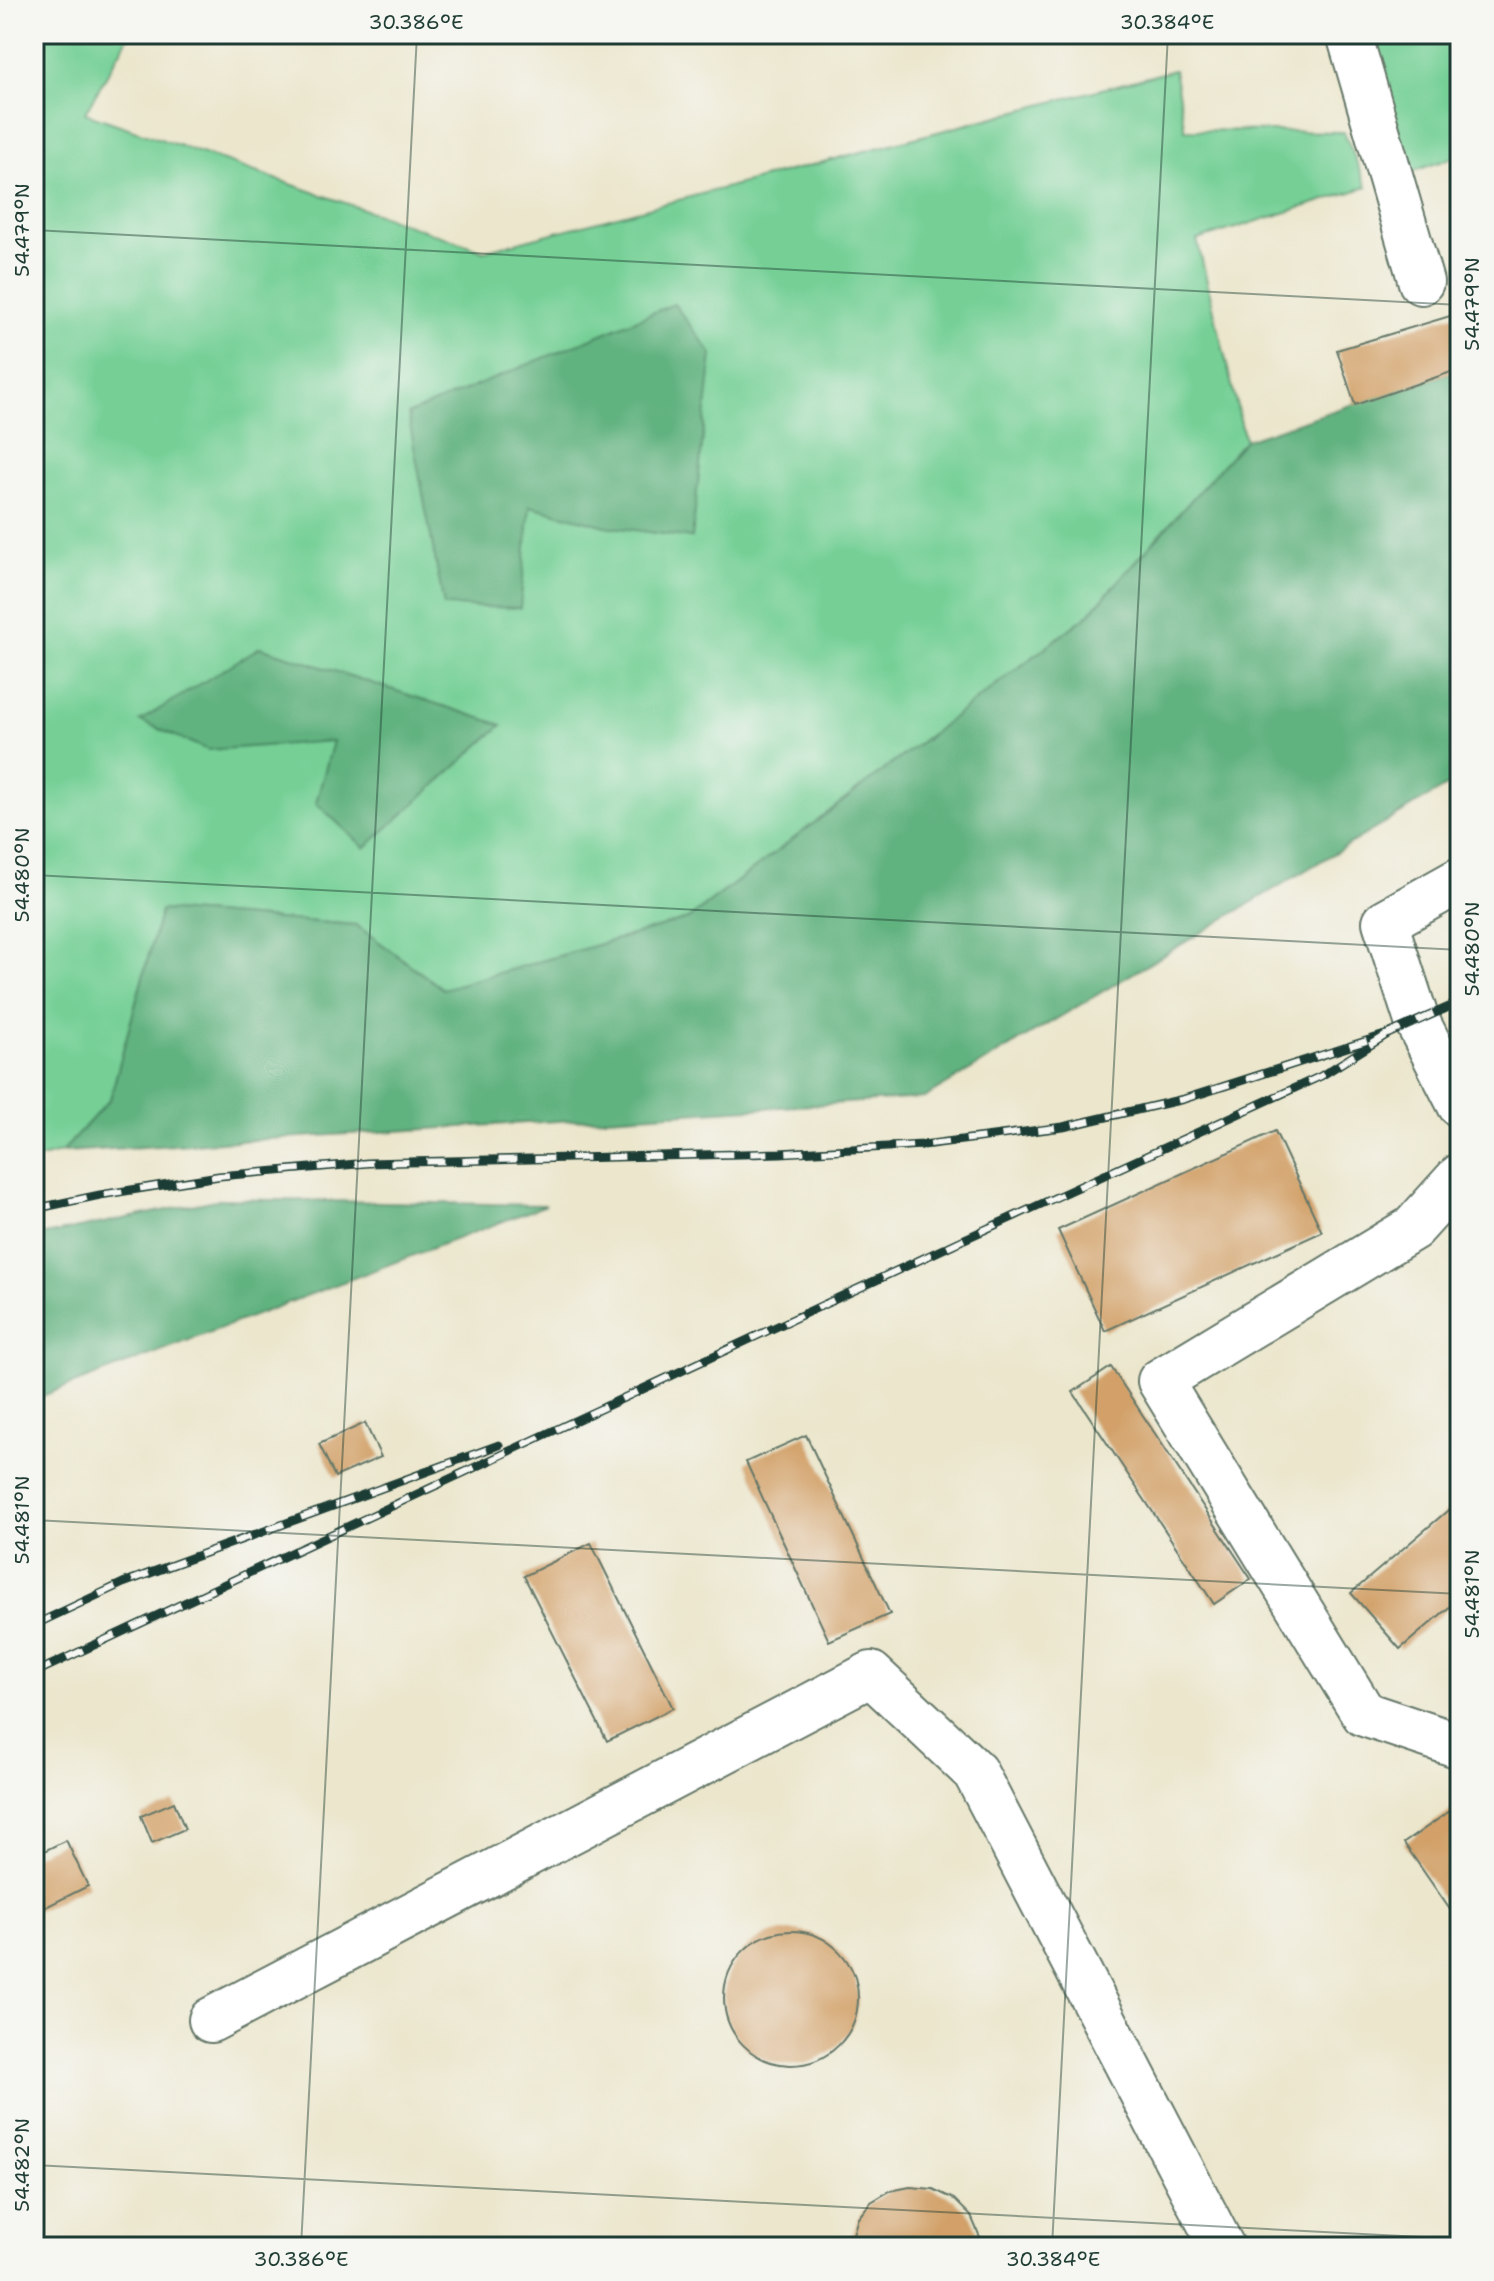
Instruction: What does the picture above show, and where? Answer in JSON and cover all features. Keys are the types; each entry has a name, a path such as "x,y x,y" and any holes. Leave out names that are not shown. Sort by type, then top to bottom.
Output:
{"lane":[{"path":"1349,34 1421,282"},
{"path":"1460,880 1385,922 1417,1021 1460,1105"},
{"path":"1460,1176 1413,1228 1160,1381 1364,1714 1460,1746"},
{"path":"211,2020 871,1674 975,1772 1222,2247"}],"green space":[{"path":"34,34 130,34 85,113 484,251 1174,70 1185,130 1344,132 1367,187 1197,240 1245,440 1088,615 688,919 443,989 356,925 161,910 110,1099 62,1152 34,1160"},
{"path":"1368,34 1460,34 1460,155 1411,172"},
{"path":"674,304 712,354 692,538 606,526 530,506 520,608 444,606 408,414"},
{"path":"1460,369 1460,778 924,1098 62,1152 110,1099 161,910 356,925 443,989 688,919 1088,615 1245,440"},
{"path":"260,647 502,725 365,848 316,803 333,741 208,750 140,721"},
{"path":"221,1199 546,1205 34,1399 34,1237"}],"building":[{"path":"1460,313 1460,369 1355,405 1337,350"},
{"path":"1275,1131 1322,1232 1105,1331 1058,1230"},
{"path":"1111,1367 1251,1579 1214,1604 1073,1392"},
{"path":"365,1423 381,1457 335,1477 319,1444"},
{"path":"806,1435 890,1614 829,1641 746,1462"},
{"path":"1460,1500 1460,1598 1400,1649 1351,1593"},
{"path":"591,1543 673,1708 607,1741 524,1576"},
{"path":"174,1802 185,1829 152,1843 141,1816"},
{"path":"1460,1804 1460,1924 1404,1843"},
{"path":"66,1840 88,1886 34,1913 34,1856"},
{"path":"791,1931 817,1936 838,1951 853,1972 858,1998 853,2024 838,2045 817,2060 791,2065 765,2060 744,2045 729,2024 724,1998 729,1972 744,1951 765,1936"},
{"path":"910,2187 933,2189 954,2199 971,2216 981,2247 849,2247 858,2218 871,2202 890,2191"}],"railway":[{"path":"34,1209 219,1176 368,1163 780,1153 923,1145 1063,1127 1184,1099 1388,1034 1460,1002"},
{"path":"34,1673 1321,1076 1388,1034"},
{"path":"34,1625 123,1583 499,1445"}]}
